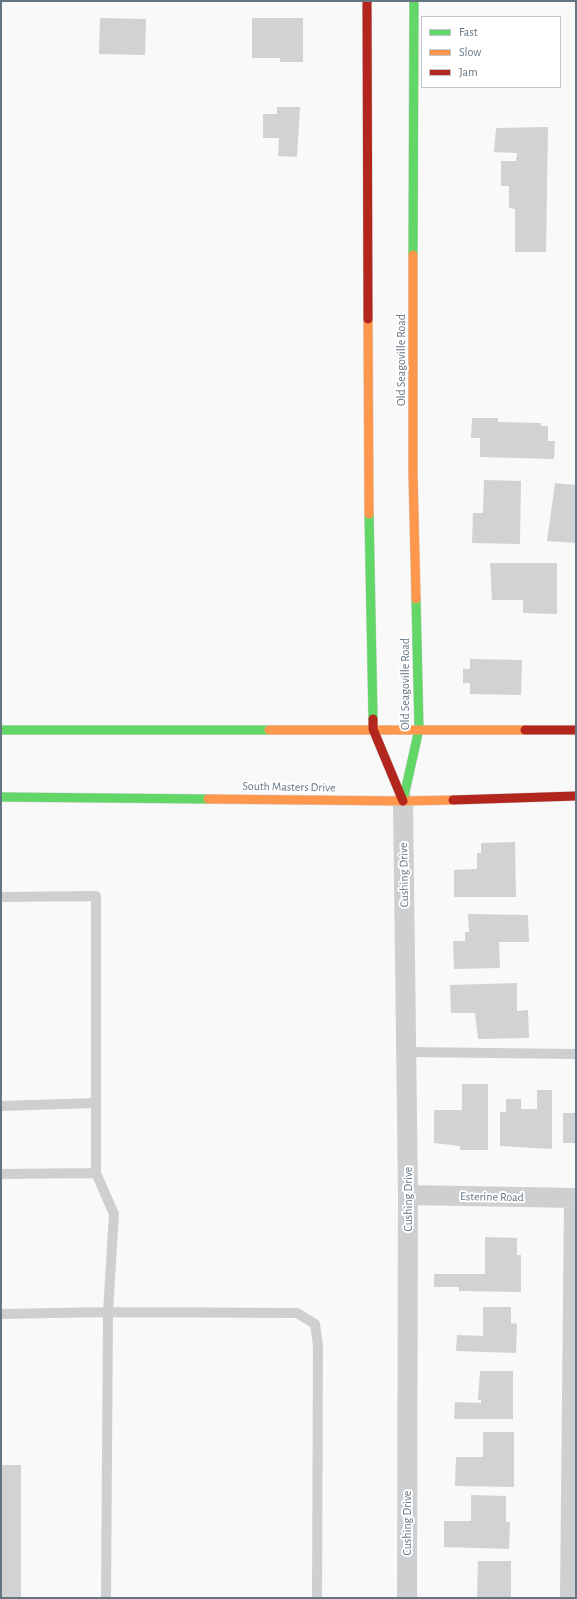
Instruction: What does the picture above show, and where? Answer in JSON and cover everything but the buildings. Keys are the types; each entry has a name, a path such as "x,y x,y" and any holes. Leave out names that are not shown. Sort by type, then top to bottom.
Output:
{"main road":[{"path":"367,1 368,467 373,729 403,801"},
{"name":"Old Seagoville Road","path":"403,801 419,729 413,474 414,1"},
{"path":"1,730 576,730"},
{"name":"South Masters Drive","path":"1,797 403,801 576,796"}],"street":[{"name":"Cushing Drive","path":"403,801 408,1195 407,1598"},
{"name":"Esterine Road","path":"408,1195 575,1198"},
{"path":"570,1598 575,1198"}],"lane":[{"path":"1,897 96,896 96,1174 114,1214 108,1312 106,1598"},
{"path":"406,1052 576,1054"},
{"path":"1,1106 96,1103"},
{"path":"1,1174 96,1174"},
{"path":"1,1314 108,1312 297,1313 315,1324 318,1346 317,1598"}],"traffic: fast":[{"path":"413,255 414,1"},
{"path":"369,514 373,719"},
{"path":"403,801 419,729 416,599"},
{"path":"1,730 269,730"},
{"path":"1,797 208,799"}],"traffic: slow":[{"path":"413,255 413,474 416,599"},
{"path":"368,319 369,514"},
{"path":"269,730 525,730"},
{"path":"208,799 403,801 453,800"}],"traffic: jam":[{"path":"367,1 368,319"},
{"path":"373,719 373,729 403,801"},
{"path":"525,730 576,730"},
{"path":"453,800 576,796"}]}
